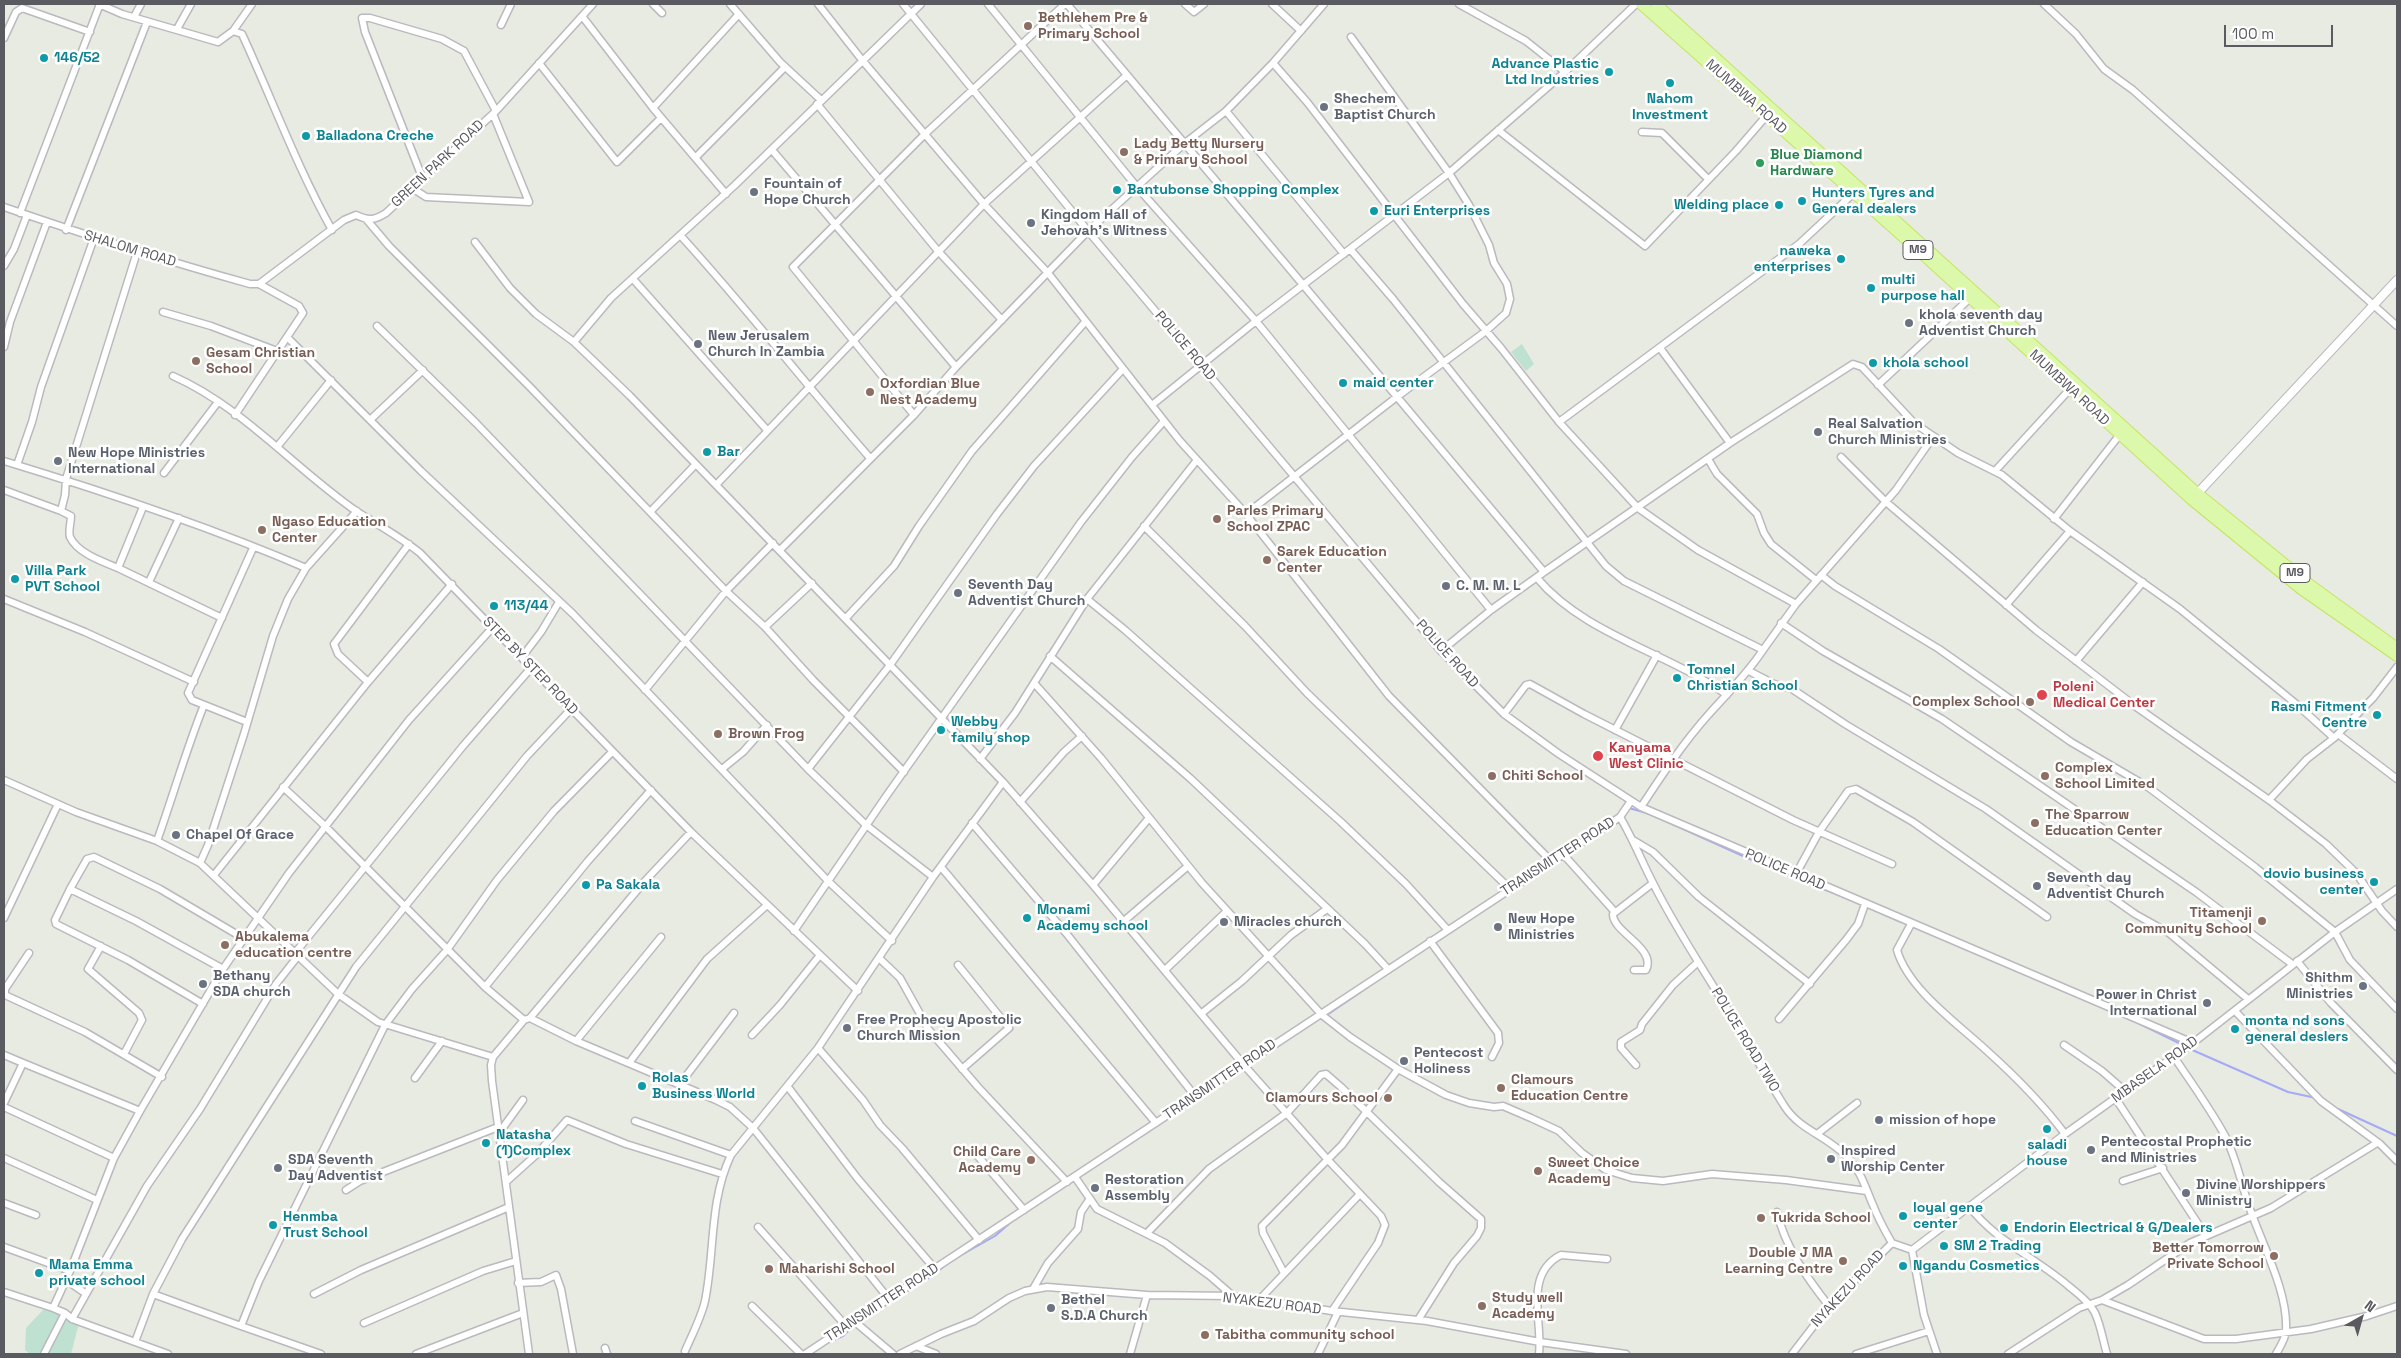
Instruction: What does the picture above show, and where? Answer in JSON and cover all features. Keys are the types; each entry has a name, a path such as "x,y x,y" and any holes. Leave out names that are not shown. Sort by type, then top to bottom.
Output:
{"main road":[{"name":"MUMBWA ROAD","path":"1641,4 1770,113 1857,190 2194,496 2301,589 2397,656"},
{"name":"MUMBWA ROAD","path":"1656,4 1770,113"},
{"name":"MUMBWA ROAD","path":"1857,190 1970,298 2070,389 2123,432"},
{"name":"MUMBWA ROAD","path":"2194,496 2309,584 2397,648"}],"street":[{"path":"4,266 14,249 23,214 100,4 147,22 218,42 233,31 252,4"},
{"path":"134,17 140,4"},
{"path":"177,29 191,4"},
{"path":"501,25 511,4"},
{"name":"GREEN PARK ROAD","path":"259,284 344,220 356,215 367,220 377,218 386,213 422,177 494,113 593,4"},
{"path":"654,4 662,13"},
{"path":"730,4 819,102 938,251 1002,320"},
{"path":"818,4 862,60 926,133 984,204 1048,273 1122,370 1197,460 1246,514 1389,696 1551,861"},
{"name":"POLICE ROAD","path":"903,4 1088,231 1441,651 1504,714 1559,754 1641,807 2193,1043"},
{"path":"574,342 611,298 726,194 921,4"},
{"path":"988,4 1137,187 1256,322 1491,610"},
{"path":"914,414 793,267 926,133 974,91 1066,4 1305,285 1544,572"},
{"path":"1185,4 1194,12 1204,4"},
{"path":"1272,4 1301,31"},
{"path":"780,550 914,414 956,367 1088,231 1185,143 1226,111 1273,63 1324,4"},
{"path":"1459,4 1526,41 1565,72"},
{"path":"1152,405 1449,173 1565,72 1636,4"},
{"path":"2044,4 2076,34 2104,69 2133,90 2397,326"},
{"path":"4,38 16,12 22,8 90,32"},
{"path":"653,108 739,14"},
{"path":"582,16 660,118 696,157 726,194"},
{"path":"412,188 426,197 530,202 494,113 469,58 459,47 442,39 370,18 362,18 365,32 422,177"},
{"path":"66,230 147,22"},
{"path":"233,31 242,34 281,124 332,230"},
{"path":"1246,514 1398,396 1486,331 1506,312 1510,293 1494,263 1481,226 1449,173 1352,37"},
{"path":"539,63 617,162 660,118"},
{"path":"1273,63 1307,102 1393,215 1559,422 1638,508 1698,550 1796,604"},
{"path":"696,157 786,67"},
{"path":"716,485 895,294 984,204 1127,75"},
{"path":"1226,111 1344,254"},
{"path":"1498,130 1645,246 1770,113"},
{"path":"1642,132 1662,133 1708,180"},
{"path":"772,150 836,223 956,367"},
{"path":"1559,422 1799,244 1857,190"},
{"name":"SHALOM ROAD","path":"4,207 66,230 137,252 250,284 259,284 303,309 302,316 288,338"},
{"path":"367,220 389,246 651,511 726,591 766,627 848,717 904,772"},
{"path":"4,347 10,322 46,222"},
{"path":"680,235 735,295 808,387 870,458"},
{"path":"17,465 32,422 41,387 94,238"},
{"path":"475,242 510,288 536,314 574,342 630,396 695,465 846,618 941,720 1003,782 1124,921 1243,1064 1328,1160 1381,1216 1385,1225 1378,1243 1335,1311 1318,1354"},
{"path":"1350,249 1444,362 1606,566 1624,581 1763,650"},
{"path":"61,511 66,479 137,252"},
{"path":"633,279 767,430"},
{"path":"2194,496 2397,280"},
{"path":"1878,385 1970,298"},
{"path":"163,312 211,326 277,351"},
{"path":"846,618 894,566 919,526 972,451 1085,322"},
{"path":"377,326 687,640 808,769 866,825 933,878"},
{"path":"235,415 277,351 288,338 370,420 559,602 829,882 892,940"},
{"path":"1660,348 1730,443"},
{"path":"1441,651 1491,610 1544,572 1730,443 1853,364 1862,367 1914,423 1958,453 1995,471 2070,531 2180,608 2336,736 2397,779"},
{"path":"370,420 422,370"},
{"path":"808,769 890,665 997,514 1034,466 1122,370"},
{"name":"STEP BY STEP ROAD","path":"173,376 193,385 218,402 357,511 409,544 452,584 691,832 766,906 858,991"},
{"path":"277,447 331,380"},
{"path":"1995,471 2070,389"},
{"path":"164,473 218,402"},
{"path":"794,931 866,825 1081,522 1132,457 1164,421"},
{"path":"2054,519 2123,432"},
{"path":"1641,807 1672,759 1748,672 1796,604 1906,478 1933,437"},
{"path":"1841,456 1886,502 2076,662 2183,741 2269,800 2347,863 2377,904 2397,927"},
{"path":"1708,459 1717,474 1757,514 1764,533 1771,544 1816,580"},
{"path":"980,759 1002,731 1088,600 1197,460"},
{"path":"4,461 66,479 179,518 306,568"},
{"path":"651,511 695,465"},
{"path":"4,490 71,516 70,533 73,541 88,554 222,618"},
{"path":"118,568 144,507"},
{"path":"200,863 208,845 280,616 306,568 357,511"},
{"path":"149,582 179,518"},
{"path":"1144,526 1320,706 1510,888"},
{"path":"2006,605 2070,531"},
{"path":"645,690 726,591 773,543"},
{"path":"368,682 338,654 334,644 409,544"},
{"path":"247,722 189,697 253,548"},
{"path":"1822,574 1850,595 1940,649 2071,742 2148,787 2255,867 2335,932 2350,960 2397,1009"},
{"path":"1536,578 1562,603 1600,626 1705,679 1727,695"},
{"path":"2076,662 2143,582"},
{"path":"766,627 812,583"},
{"path":"214,875 283,788 329,734 368,682 452,584"},
{"path":"4,599 86,632 194,682"},
{"path":"1088,600 1125,630 1341,822 1406,884 1447,929"},
{"path":"522,657 542,632 559,602"},
{"path":"1781,623 1823,651 1942,719 2196,892 2295,963 2331,1003 2397,1070"},
{"path":"53,1308 70,1271 96,1200 114,1158 223,969 257,916 409,720 493,627"},
{"path":"1615,730 1657,655"},
{"path":"1050,656 1191,779 1388,970"},
{"path":"2269,800 2307,759 2336,736 2397,667"},
{"path":"72,1319 147,1186 200,1109 296,954 463,746 531,668"},
{"path":"1748,672 1774,684 1792,689 1845,724 1986,809 2135,914 2169,933 2248,999"},
{"path":"1034,683 1082,736 1227,911 1322,1015 1350,1037 1398,1069 1446,1095 1468,1103 1494,1107 1503,1106 1560,1131 1582,1154 1606,1170 1632,1178 1663,1181 1712,1174 1786,1180 1867,1191"},
{"path":"1504,714 1527,684 1819,832 1892,864"},
{"path":"157,841 204,705"},
{"path":"135,1342 153,1294 182,1239 356,967 527,756 571,709"},
{"path":"722,769 743,752 767,725"},
{"path":"1020,802 1064,752 1082,736"},
{"path":"241,1326 259,1280 385,1025 412,989 447,950 497,880 554,811 612,752"},
{"path":"4,781 58,804 157,841 200,863 338,994 358,1010 385,1025 493,1057"},
{"path":"684,1351 705,1300 718,1194 722,1174 731,1155 818,1048 880,959 940,866 1003,782"},
{"path":"283,788 325,826 485,987 527,1019 730,1107 753,1128 888,1298"},
{"path":"1796,874 1819,832 1848,791 1856,789 1927,831 2047,917"},
{"path":"485,987 588,861 651,790"},
{"name":"TRANSMITTER ROAD","path":"805,1354 1243,1064 1322,1015 1430,940 1620,817 1631,802"},
{"path":"4,918 58,804"},
{"name":"POLICE ROAD TWO","path":"1620,817 1653,883 1697,963 1786,1108 1802,1126 1826,1138 1848,1157 1862,1177 1892,1243"},
{"path":"1093,885 1149,818"},
{"path":"972,823 1066,933 1195,1096"},
{"path":"529,1354 518,1283 507,1181 498,1130 491,1071 493,1057 644,882 691,832"},
{"path":"1633,840 1653,852 1699,898 1810,984"},
{"path":"1563,854 1614,911"},
{"path":"203,1004 56,922 70,889 87,859 94,857 160,889 243,938"},
{"path":"940,866 1156,1123"},
{"path":"1124,921 1188,866"},
{"path":"1634,970 1646,970 1648,962 1641,949 1613,920 1614,911 1653,883"},
{"path":"70,889 136,921 223,969"},
{"name":"MBASELA ROAD","path":"1912,1250 2065,1134 2193,1043 2335,932 2397,890"},
{"path":"1779,1019 1858,924 1865,904"},
{"path":"629,1063 707,959 766,906"},
{"path":"1202,1013 1242,981 1268,954 1327,909"},
{"path":"1165,970 1227,911"},
{"path":"1911,924 1897,950 1915,982 1937,1006 2040,1102 2065,1134"},
{"path":"576,1040 661,938"},
{"path":"1430,940 1498,1032 1499,1043 1492,1057"},
{"path":"101,946 88,969 139,1013 142,1020 124,1054"},
{"path":"29,953 5,988 5,995 85,1032 162,1077"},
{"path":"752,1036 780,1006 820,955"},
{"path":"880,959 900,978 929,1030 962,1069 1066,1182"},
{"path":"1636,1064 1621,1048 1621,1042 1640,1030 1642,1024 1673,985 1697,963"},
{"path":"958,965 1009,1028 962,1069"},
{"path":"2235,1011 2321,1100 2377,1143 2397,1161"},
{"path":"680,1084 734,1013"},
{"path":"415,1078 442,1041"},
{"path":"2064,1045 2102,1071 2126,1092"},
{"path":"818,1048 863,1100 880,1125 902,1148 979,1240"},
{"path":"4,1055 140,1111"},
{"path":"2174,1057 2212,1112 2225,1136 2235,1160 2253,1217 2266,1245 2278,1285 2286,1331 2276,1354"},
{"path":"23,1063 4,1105 114,1158"},
{"path":"1284,1273 1263,1233 1262,1226 1328,1160 1398,1069"},
{"path":"1147,1232 1210,1169 1287,1113 1316,1080 1326,1074 1445,1188 1481,1219 1481,1228 1449,1271 1418,1320"},
{"path":"788,1087 858,1180 935,1269"},
{"path":"2116,1099 2206,1236"},
{"path":"346,1190 360,1181 498,1130 523,1100"},
{"path":"1817,1134 1856,1103"},
{"path":"507,1181 537,1154 567,1120 626,1144 722,1174"},
{"path":"635,1121 731,1155"},
{"path":"2008,1354 2079,1308 2102,1300 2190,1244 2253,1217 2291,1197 2377,1143"},
{"path":"976,1154 1024,1210"},
{"path":"4,1158 96,1200"},
{"path":"2123,1181 2163,1168"},
{"path":"1075,1177 1097,1209 1147,1232 1184,1257 1233,1296"},
{"path":"1259,1300 1360,1194"},
{"path":"1033,1289 1048,1263 1078,1229 1081,1212 1089,1200"},
{"path":"4,1203 36,1215"},
{"path":"1969,1206 1978,1219 2065,1282 2089,1304 2097,1319 2107,1354"},
{"path":"314,1294 361,1270 509,1207"},
{"path":"1777,1212 1780,1224 1809,1281 1829,1306"},
{"path":"758,1227 846,1326"},
{"name":"NYAKEZU ROAD","path":"1792,1354 1829,1306 1892,1243 1912,1250"},
{"path":"4,1247 70,1271"},
{"path":"1912,1250 1918,1288 1937,1354"},
{"path":"1539,1354 1537,1286 1545,1269 1561,1255 1607,1259"},
{"path":"364,1323 428,1294 516,1261"},
{"path":"518,1283 541,1282 556,1275 561,1289 573,1354"},
{"path":"66,1280 85,1293"},
{"name":"NYAKEZU ROAD","path":"900,1354 974,1321 1009,1298 1033,1289 1054,1288 1147,1295 1233,1296 1335,1311 1418,1320 1540,1342 1626,1354"},
{"path":"4,1293 53,1308 65,1313 72,1319 168,1354"},
{"path":"153,1294 322,1354"},
{"path":"1130,1354 1147,1295"},
{"path":"2102,1300 2204,1339 2236,1339 2311,1329 2367,1316 2397,1306"},
{"path":"752,1306 801,1354"},
{"path":"44,1354 65,1313"},
{"path":"416,1354 523,1313"},
{"path":"854,1321 893,1354"},
{"path":"1856,1354 1930,1331"},
{"path":"140,1354 145,1346"},
{"path":"916,1346 936,1354"}],"green space":[{"path":"1522,344 1534,364 1526,371 1511,352"},
{"path":"43,1310 63,1310 79,1323 71,1354 30,1354 25,1350 26,1328"}],"waterway":[{"path":"1629,808 1650,814 1774,870 1844,897"},
{"path":"1883,914 1901,922"},
{"path":"1327,1015 1368,987"},
{"path":"2138,1023 2183,1045"},
{"path":"2190,1049 2288,1092 2316,1098"},
{"path":"2338,1109 2397,1136"},
{"path":"956,1258 995,1236 1010,1223"},
{"path":"862,1320 932,1276 943,1267"},
{"path":"827,1343 843,1336 856,1324"}],"place":[{"name":"Bethlehem Pre & Primary School","path":"1028,26"},
{"name":"146/52","path":"44,58"},
{"name":"Advance Plastic Ltd Industries","path":"1609,72"},
{"name":"Nahom Investment","path":"1670,83"},
{"name":"Shechem Baptist Church","path":"1324,107"},
{"name":"Balladona Creche","path":"306,136"},
{"name":"Lady Betty Nursery & Primary School","path":"1124,152"},
{"name":"Blue Diamond Hardware","path":"1760,163"},
{"name":"Bantubonse Shopping Complex","path":"1117,190"},
{"name":"Fountain of Hope Church","path":"754,192"},
{"name":"Hunters Tyres and General dealers","path":"1802,201"},
{"name":"Welding place","path":"1779,205"},
{"name":"Euri Enterprises","path":"1374,211"},
{"name":"Kingdom Hall of Jehovah's Witness","path":"1031,223"},
{"name":"naweka enterprises","path":"1841,259"},
{"name":"multi purpose hall","path":"1871,288"},
{"name":"khola seventh day Adventist Church","path":"1909,323"},
{"name":"New Jerusalem Church In Zambia","path":"698,344"},
{"name":"Gesam Christian School","path":"196,361"},
{"name":"khola school","path":"1873,363"},
{"name":"maid center","path":"1343,383"},
{"name":"Oxfordian Blue Nest Academy","path":"870,392"},
{"name":"Real Salvation Church Ministries","path":"1818,432"},
{"name":"Bar","path":"707,452"},
{"name":"New Hope Ministries International","path":"58,461"},
{"name":"Parles Primary School ZPAC","path":"1217,519"},
{"name":"Ngaso Education Center","path":"262,530"},
{"name":"Sarek Education Center","path":"1267,560"},
{"name":"Villa Park PVT School","path":"15,579"},
{"name":"C. M. M. L","path":"1446,586"},
{"name":"Seventh Day Adventist Church","path":"958,593"},
{"name":"113/44","path":"494,606"},
{"name":"Tomnel Christian School","path":"1677,678"},
{"name":"Poleni Medical Center","path":"2042,695"},
{"name":"Complex School","path":"2030,702"},
{"name":"Rasmi Fitment Centre","path":"2377,715"},
{"name":"Webby family shop","path":"941,730"},
{"name":"Brown Frog","path":"718,734"},
{"name":"Kanyama West Clinic","path":"1598,756"},
{"name":"Chiti School","path":"1492,776"},
{"name":"Complex School Limited","path":"2045,776"},
{"name":"The Sparrow Education Center","path":"2035,823"},
{"name":"Chapel Of Grace","path":"176,835"},
{"name":"dovio business center","path":"2374,882"},
{"name":"Pa Sakala","path":"586,885"},
{"name":"Seventh day Adventist Church","path":"2037,886"},
{"name":"Monami Academy school","path":"1027,918"},
{"name":"Titamenji Community School","path":"2262,921"},
{"name":"Miracles church","path":"1224,922"},
{"name":"New Hope Ministries","path":"1498,927"},
{"name":"Abukalema education centre","path":"225,945"},
{"name":"Bethany SDA church","path":"203,984"},
{"name":"Shithm Ministries","path":"2363,986"},
{"name":"Power in Christ International","path":"2207,1003"},
{"name":"Free Prophecy Apostolic Church Mission","path":"847,1028"},
{"name":"monta nd sons general deslers","path":"2235,1029"},
{"name":"Pentecost Holiness","path":"1404,1061"},
{"name":"Rolas Business World","path":"642,1086"},
{"name":"Clamours Education Centre","path":"1501,1088"},
{"name":"Clamours School","path":"1388,1098"},
{"name":"mission of hope","path":"1879,1120"},
{"name":"saladi house","path":"2047,1129"},
{"name":"Natasha (1)Complex","path":"486,1143"},
{"name":"Pentecostal Prophetic and Ministries","path":"2091,1150"},
{"name":"Inspired Worship Center","path":"1831,1159"},
{"name":"Child Care Academy","path":"1031,1160"},
{"name":"SDA Seventh Day Adventist","path":"278,1168"},
{"name":"Sweet Choice Academy","path":"1538,1171"},
{"name":"Restoration Assembly","path":"1095,1188"},
{"name":"Divine Worshippers Ministry","path":"2186,1193"},
{"name":"loyal gene center","path":"1903,1216"},
{"name":"Tukrida School","path":"1761,1218"},
{"name":"Henmba Trust School","path":"273,1225"},
{"name":"Endorin Electrical & G/Dealers","path":"2004,1228"},
{"name":"SM 2 Trading","path":"1944,1246"},
{"name":"Better Tomorrow Private School","path":"2274,1256"},
{"name":"Double J MA Learning Centre","path":"1843,1261"},
{"name":"Ngandu Cosmetics","path":"1903,1266"},
{"name":"Maharishi School","path":"769,1269"},
{"name":"Mama Emma private school","path":"39,1273"},
{"name":"Study well Academy","path":"1482,1306"},
{"name":"Bethel S.D.A Church","path":"1051,1308"},
{"name":"Tabitha community school","path":"1205,1335"}]}
